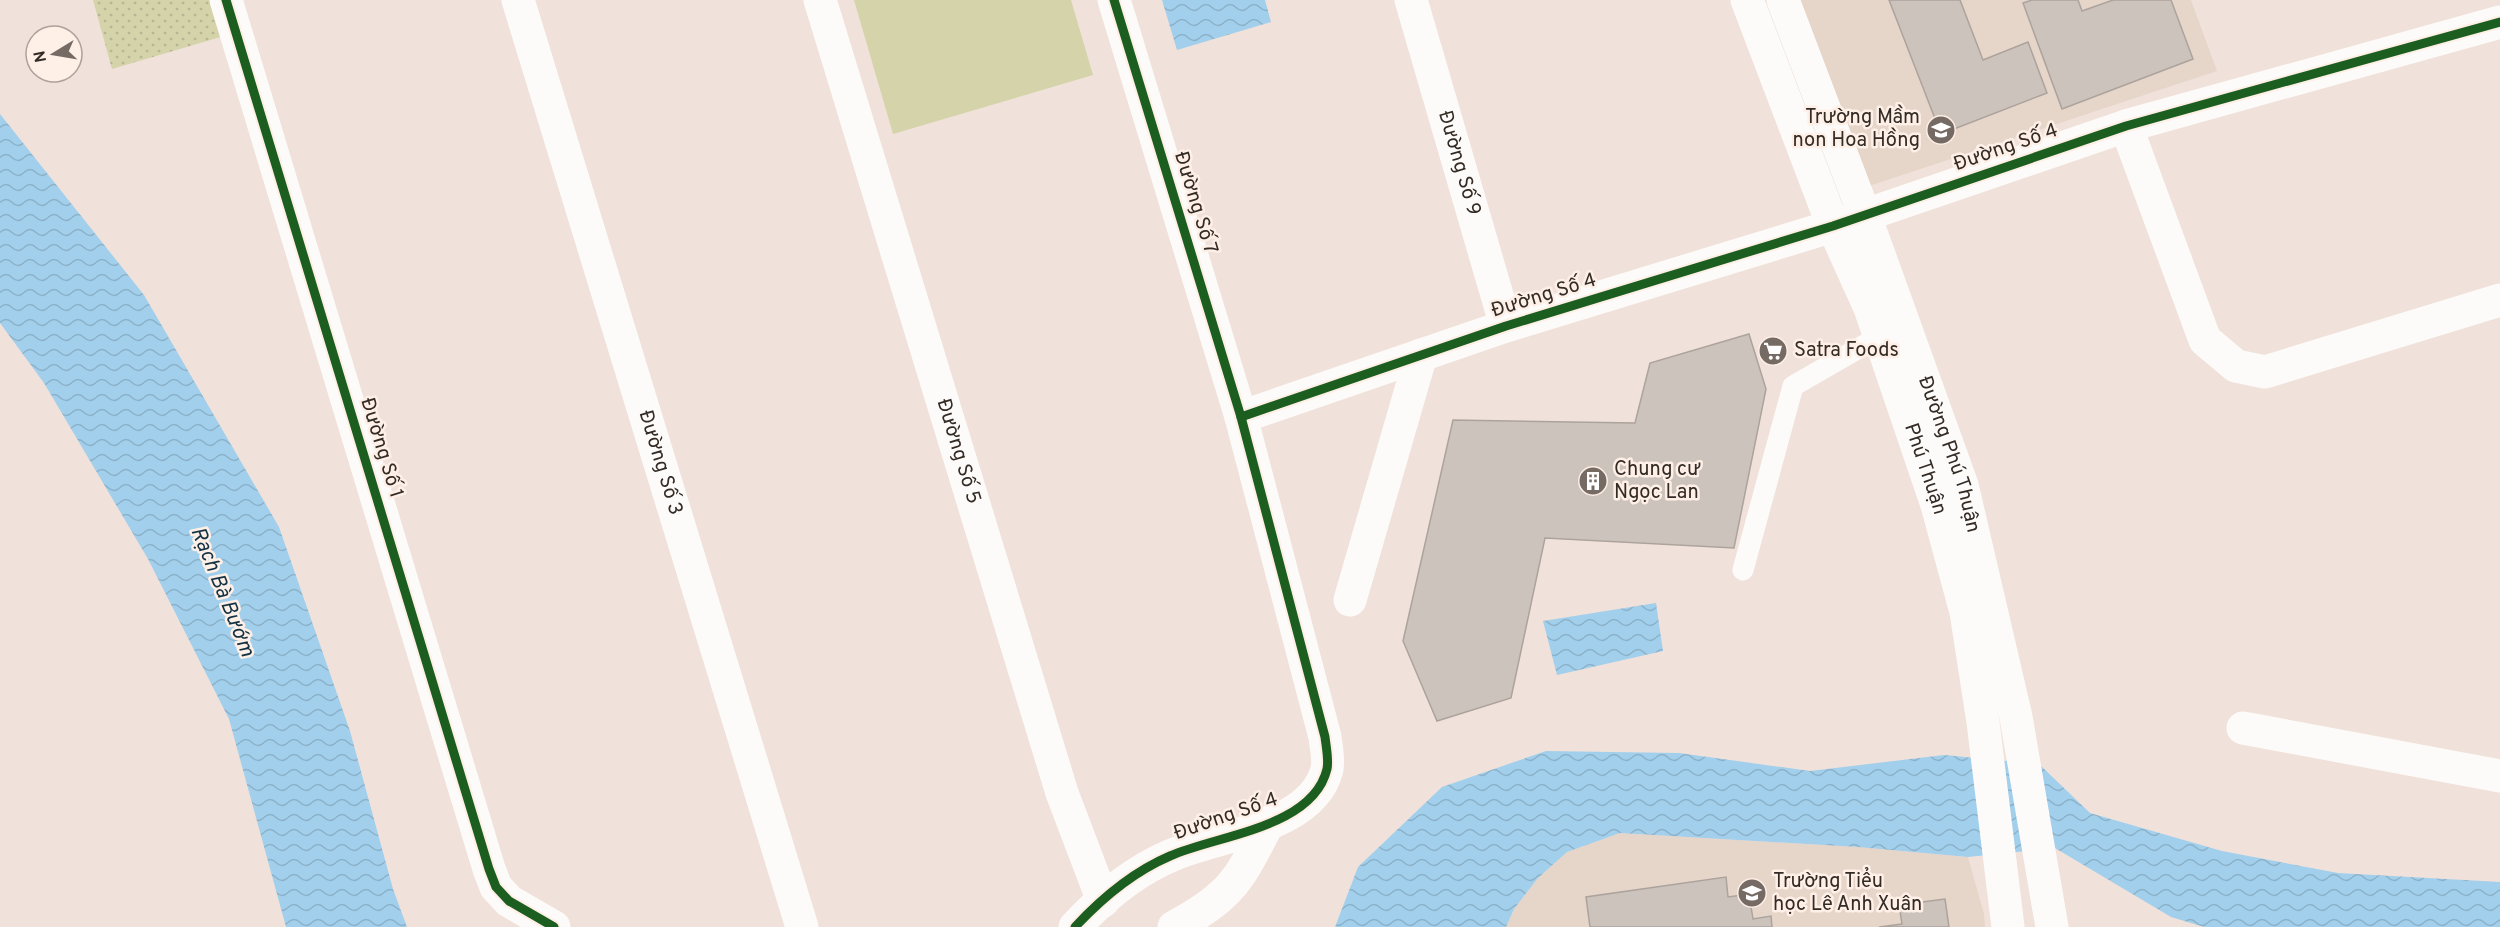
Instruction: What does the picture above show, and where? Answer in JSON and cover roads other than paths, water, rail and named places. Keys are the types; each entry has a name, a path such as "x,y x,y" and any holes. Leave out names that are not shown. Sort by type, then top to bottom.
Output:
{"street":[{"name":"Đường Số 1","path":"226,0 489,869 496,887 509,901 554,927"},
{"name":"Đường Số 3","path":"518,0 802,927"},
{"name":"Đường Số 5","path":"820,0 1062,793 1103,901"},
{"name":"Đường Số 7","path":"1114,0 1241,417"},
{"name":"Đường Số 9","path":"1411,0 1506,326"},
{"path":"1747,0 1833,226"},
{"name":"Đường Phú Thuận","path":"1783,0 1865,216 1962,485 2016,717 2049,913"},
{"name":"Đường Số 4","path":"1075,927 1130,879 1169,856 1288,816 1314,796 1328,768 1325,737 1241,417 1506,326 1865,216 2126,126 2500,22"},
{"path":"2126,126 2205,340 2236,366 2265,372 2500,300"},
{"name":"Phú Thuận","path":"1833,226 1870,308 1880,336 1937,505 1966,612 1983,722 2006,916"},
{"path":"1350,600 1421,355"},
{"path":"2242,728 2500,776"},
{"name":"Đường Số 4","path":"1174,927 1225,893 1269,822"}],"lane":[{"path":"1743,570 1793,386 1880,336"}],"water":[{"path":"1162,0 1265,0 1271,22 1177,50"},
{"name":"Rạch Bà Bướm","path":"0,114 144,295 279,527 350,731 393,889 407,927 286,927 229,719 148,559 44,383 0,323"},
{"path":"1656,603 1663,651 1557,675 1543,621"},
{"path":"1546,751 1679,753 1810,771 1944,755 2039,764 2090,813 2222,851 2338,873 2500,882 2500,927 2204,927 2171,917 2055,848 1968,857 1858,847 1620,833 1567,852 1538,878 1514,909 1506,927 1335,927 1358,867 1442,787"}],"place":[{"name":"Trường Mầm non Hoa Hồng","path":"1941,130"},
{"name":"Satra Foods","path":"1773,351"},
{"name":"Chung cư Ngọc Lan","path":"1593,481"},
{"name":"Trường Tiểu học Lê Anh Xuân","path":"1752,893"}]}
